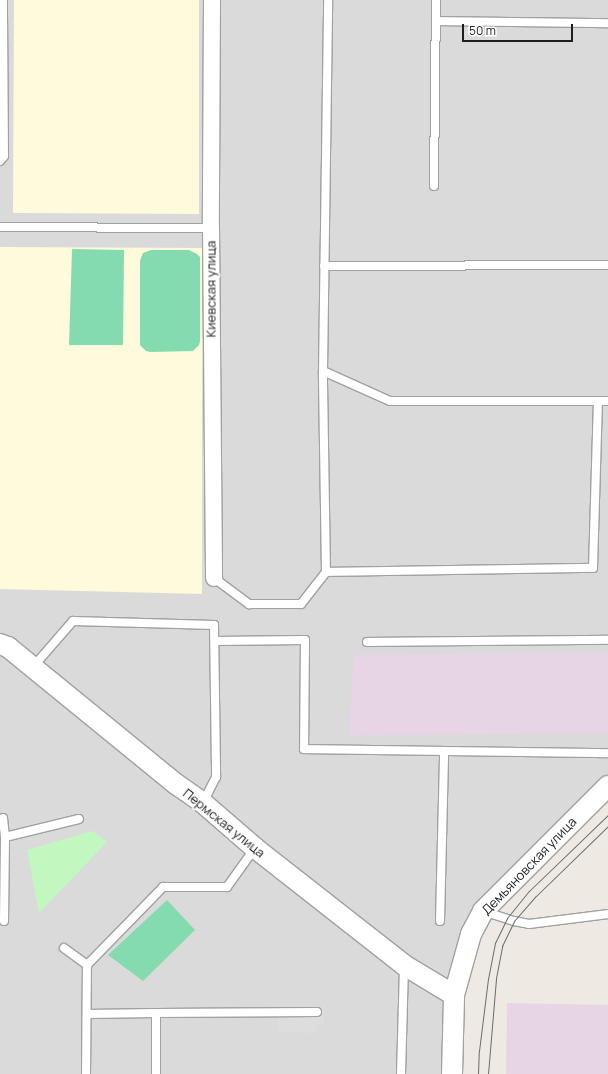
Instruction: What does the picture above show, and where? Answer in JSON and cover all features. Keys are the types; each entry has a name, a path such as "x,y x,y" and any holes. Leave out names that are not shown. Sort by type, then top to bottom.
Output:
{"street":[{"name":"Киевская улица","path":"212,0 211,228 214,578"},
{"name":"Пермская улица","path":"0,644 8,647 176,784 202,803 255,848 404,965 454,995"},
{"name":"Демьяновская улица","path":"452,1074 454,995 471,934 483,911 608,786"}],"lane":[{"path":"0,161 4,156 3,0"},
{"path":"214,578 249,604 301,604 326,572 324,266 328,0"},
{"path":"434,186 436,0"},
{"path":"436,21 608,23"},
{"path":"0,227 211,228"},
{"path":"324,266 608,265"},
{"path":"324,371 390,401 608,401"},
{"path":"326,572 593,568 598,401"},
{"path":"32,668 73,620 214,625 216,777 202,803"},
{"path":"214,641 305,640 304,749 608,753"},
{"path":"367,642 608,640"},
{"path":"440,922 444,752"},
{"path":"3,818 5,837 4,921"},
{"path":"5,837 79,819"},
{"path":"86,1074 87,965 163,887 226,887 255,848"},
{"path":"483,911 529,924 608,914"},
{"path":"64,948 87,965"},
{"path":"401,1074 404,965"},
{"path":"86,1014 317,1012"},
{"path":"156,1013 156,1074"}],"shaded area":[{"path":"0,0 608,0 608,786 471,934 452,1074 0,1074"},
{"path":"14,0 199,0 199,214 13,213"},
{"path":"0,247 202,248 202,594 0,589"},
{"path":"608,652 608,733 349,735 354,655"},
{"path":"507,1003 608,1005 608,1074 506,1074"},
{"path":"278,1007 324,1007 324,1024 316,1024 316,1033 278,1032"}],"green space":[{"path":"72,249 124,250 123,345 69,345"},
{"path":"151,250 189,250 200,257 200,341 199,345 193,351 150,352 146,351 140,345 140,261 143,253"},
{"path":"92,831 107,842 39,913 27,850"},
{"path":"167,900 195,930 143,981 108,955"}],"tram line":[{"path":"478,1074 479,1051 488,979 495,943 507,918 529,891 608,815"},
{"path":"488,1074 496,978 502,946 514,921 536,896 608,826"}]}
